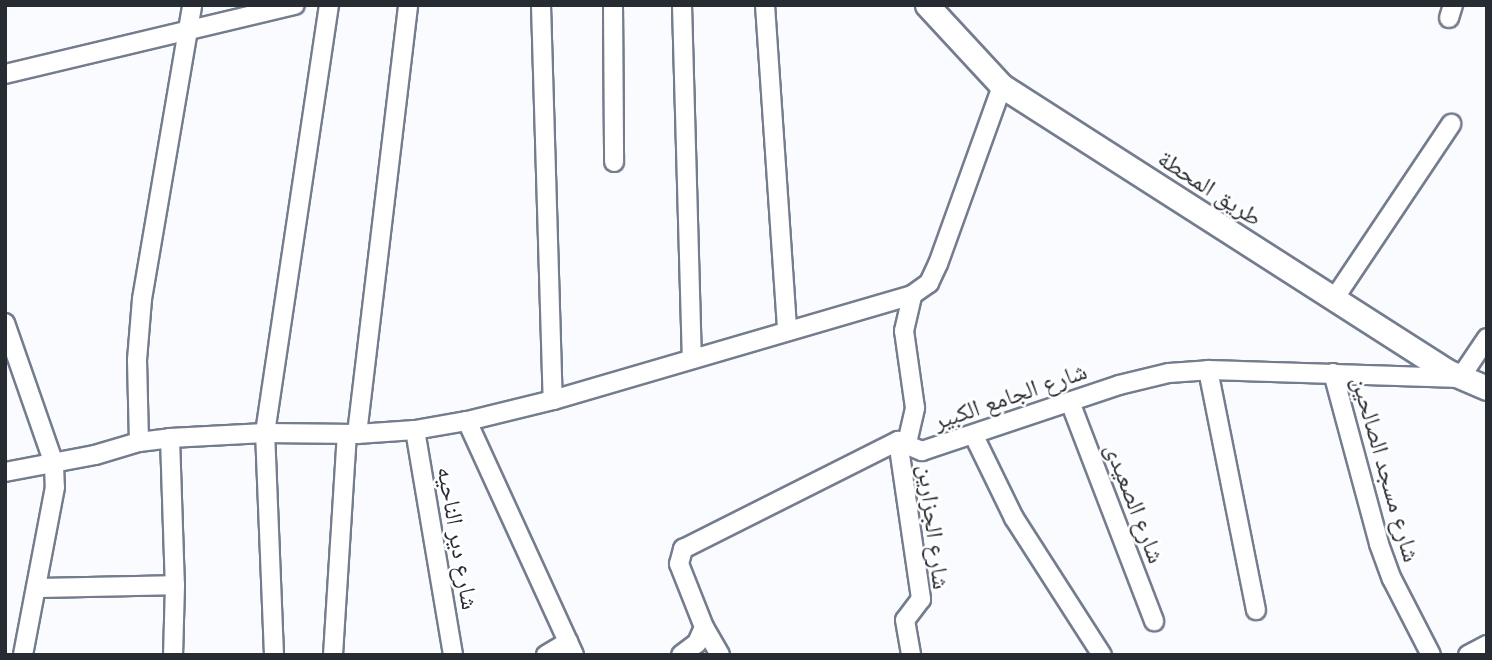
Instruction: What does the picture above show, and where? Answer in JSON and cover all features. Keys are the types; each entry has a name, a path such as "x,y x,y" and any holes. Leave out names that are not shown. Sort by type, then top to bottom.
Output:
{"street":[{"path":"139,442 137,360 142,299 192,5"},
{"path":"5,74 295,5"},
{"path":"274,655 265,433 329,5"},
{"path":"333,655 352,435 408,5"},
{"path":"541,5 552,400"},
{"path":"613,5 614,162"},
{"path":"682,5 692,359"},
{"path":"765,5 787,331"},
{"name":"طريق المحطة","path":"927,5 1002,86 1460,378 1487,388"},
{"path":"5,472 54,464 139,442 170,438 265,433 352,435 415,430 467,421 552,400 912,295 929,283 938,264 1002,86"},
{"path":"1334,299 1451,124"},
{"path":"720,655 704,627 679,564 683,550 903,442 915,408 904,331 912,295"},
{"path":"5,323 54,464 55,487 23,655"},
{"path":"1460,378 1487,338"},
{"path":"1208,370 1256,610"},
{"name":"شارع الجامع الكبير","path":"903,442 914,450 922,451 1131,382 1169,373 1208,370 1460,378"},
{"name":"شارع مسجد الصالحين","path":"1333,373 1379,544 1392,579 1431,655"},
{"name":"شارع الصعيدى","path":"1070,402 1154,621"},
{"path":"467,421 571,648 547,655"},
{"name":"شارع دير الناحيه","path":"415,430 453,655"},
{"path":"974,436 1014,518 1102,655"},
{"path":"170,438 175,585 173,655"},
{"name":"شارع الجزارين","path":"903,442 921,599 905,620 911,655"},
{"path":"36,589 175,585"},
{"path":"681,655 697,643 704,627"},
{"path":"1468,655 1487,645"}]}
